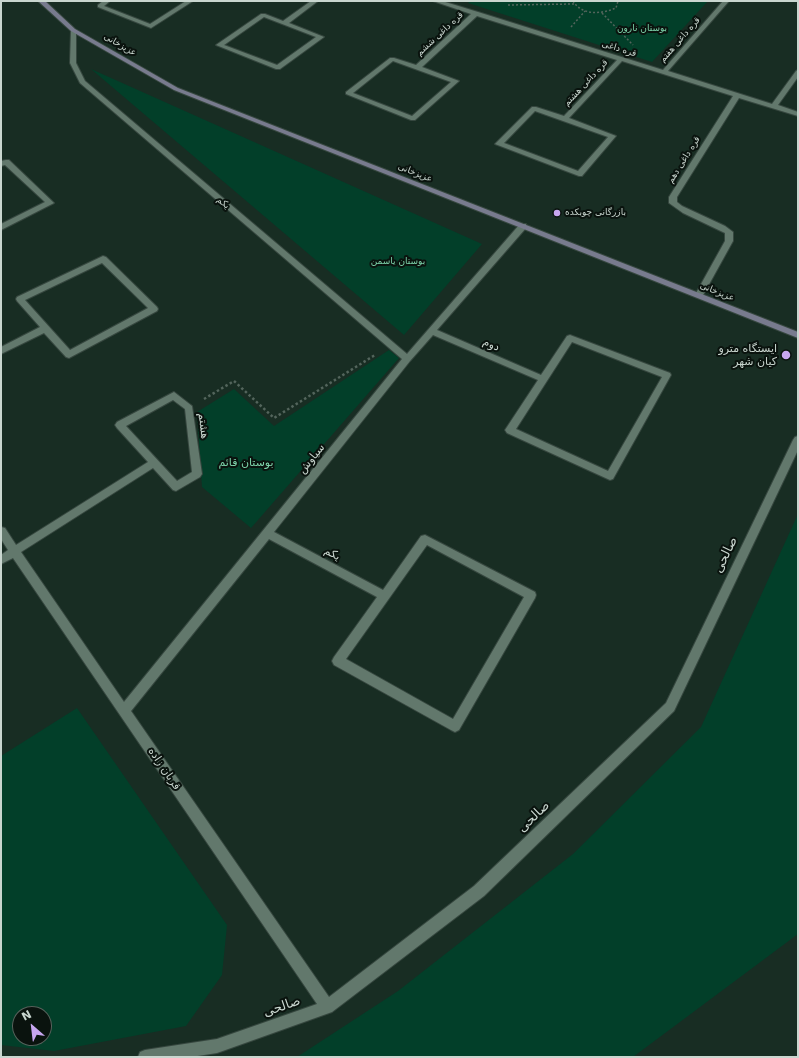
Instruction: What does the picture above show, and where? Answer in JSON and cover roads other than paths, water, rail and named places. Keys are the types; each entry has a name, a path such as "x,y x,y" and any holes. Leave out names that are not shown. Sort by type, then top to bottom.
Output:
{"main road":[{"name":"عزیزخانی","path":"41,1 73,30 176,89 798,335"}],"street":[{"path":"107,1 100,6 151,26 190,1"},
{"path":"284,23 316,1"},
{"name":"قره داغی","path":"436,1 798,114"},
{"path":"456,7 463,1"},
{"name":"قره داغی هفتم","path":"664,72 726,1"},
{"name":"قره داغی ششم","path":"417,68 476,13"},
{"path":"263,15 284,23 321,37 278,68 219,45 263,15"},
{"name":"یکم","path":"73,30 73,63 82,82 407,359"},
{"path":"392,59 417,68 456,81 413,119 348,94 392,59"},
{"name":"قره داغی هشتم","path":"564,120 621,59"},
{"path":"774,106 798,72"},
{"name":"قره داغی دهم","path":"699,295 729,241 729,232 722,227 680,208 673,203 673,197 737,95"},
{"path":"534,108 564,120 612,136 579,174 499,144 534,108"},
{"path":"1,164 6,162 50,203 1,226"},
{"name":"سیاوش","path":"124,711 407,359 523,226"},
{"path":"103,259 154,309 69,355 46,328 20,299 103,259"},
{"path":"1,351 46,328"},
{"name":"دوم","path":"431,331 543,379"},
{"path":"570,338 667,375 610,476 510,430 543,379 570,338"},
{"name":"هشتم","path":"174,395 189,408 197,474 176,487 154,463 120,425 174,395"},
{"name":"صالحی","path":"145,1057 217,1046 327,1007 479,891 670,706 798,440"},
{"path":"1,560 154,463"},
{"name":"قربان زاده","path":"1,531 327,1007"},
{"name":"یکم","path":"267,533 385,596"},
{"path":"425,540 531,594 455,726 338,661 385,596 425,540"}],"place":[{"name":"بازرگانی چوبکده","path":"557,213"},
{"name":"ایستگاه مترو کیان شهر","path":"786,355"}],"park label":[{"name":"بوستان نارون","path":"642,29"},
{"name":"بوستان یاسمن","path":"398,262"},
{"name":"بوستان قائم","path":"246,463"}]}
